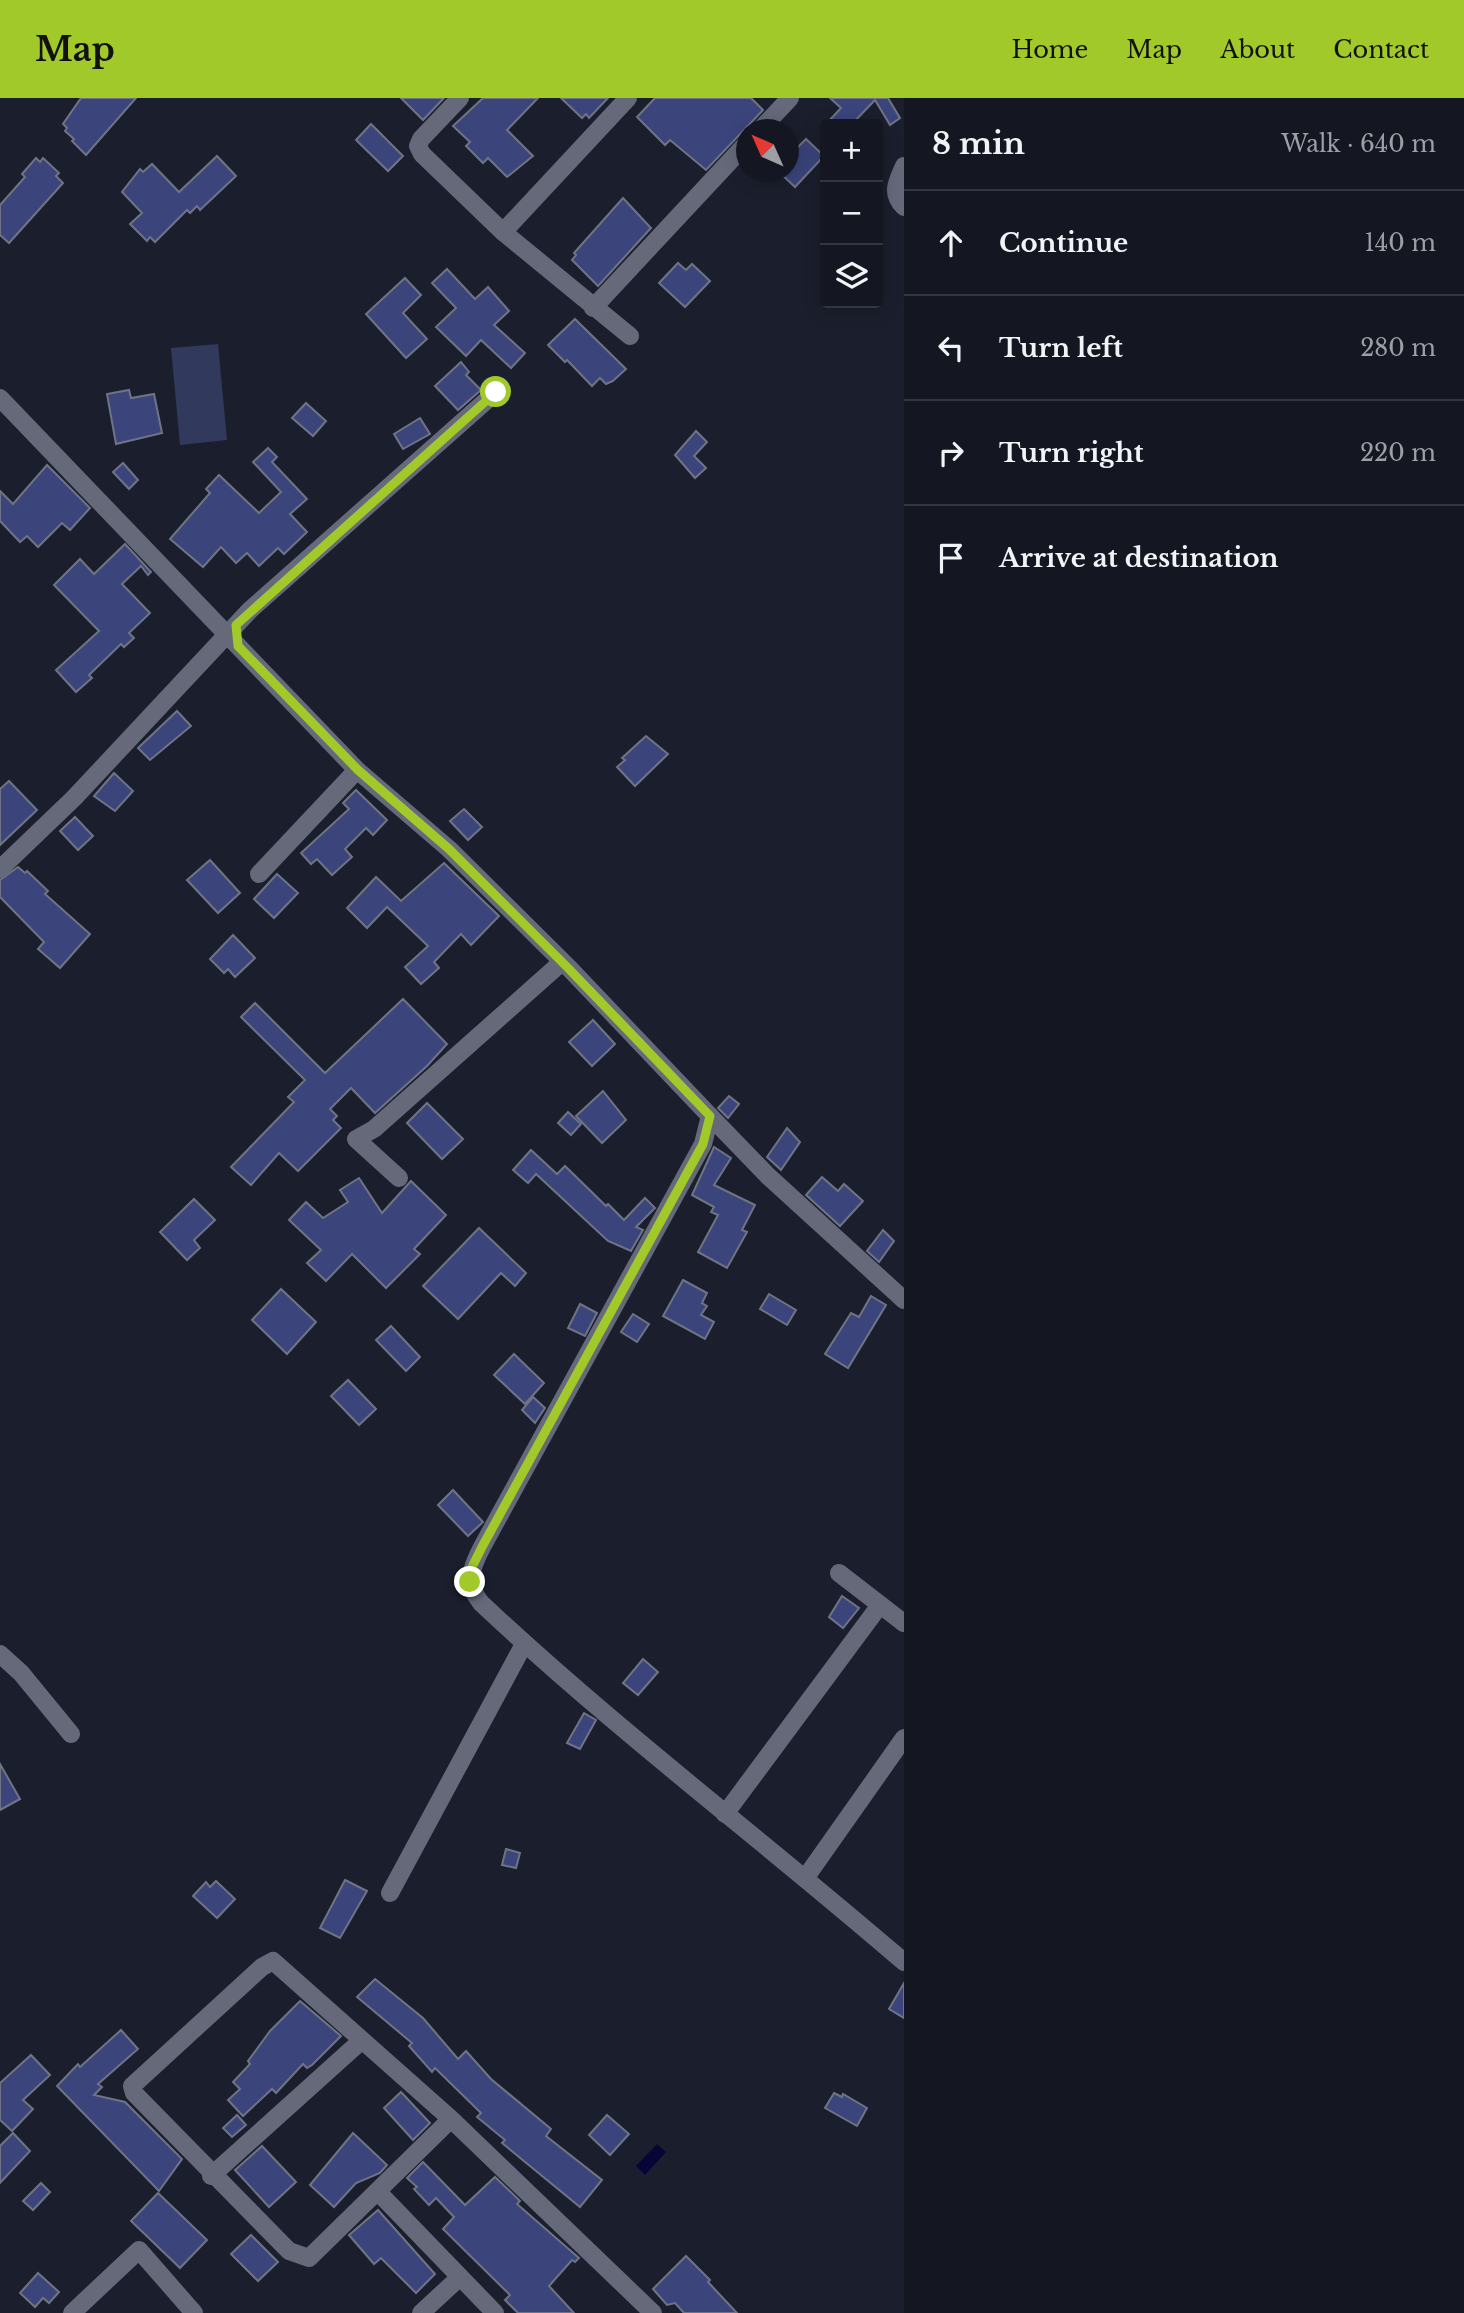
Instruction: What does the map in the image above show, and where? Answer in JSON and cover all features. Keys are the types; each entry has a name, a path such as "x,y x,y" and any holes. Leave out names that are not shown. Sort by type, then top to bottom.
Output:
{"street":[{"path":"460,98 427,131 418,146 422,154 503,232 630,336"},
{"path":"503,232 628,98"},
{"path":"770,119 790,98"},
{"path":"593,308 736,156"},
{"path":"904,166 895,188 896,198 904,207"},
{"path":"0,869 74,798 233,635 496,392"},
{"path":"0,398 233,635 358,770 449,849 768,1176 904,1300"},
{"path":"259,874 358,770"},
{"path":"399,1178 356,1139 373,1129 562,962"},
{"path":"710,1116 703,1144 472,1567 470,1582 473,1594 524,1644 725,1814 806,1877 904,1962"},
{"path":"839,1573 904,1623"},
{"path":"725,1814 880,1605"},
{"path":"390,1893 524,1644"},
{"path":"0,1654 21,1673 71,1734"},
{"path":"806,1877 904,1738"},
{"path":"452,2119 379,2193 309,2258 289,2251 212,2176 134,2093 132,2086 252,1976 273,1961 452,2119 653,2313"},
{"path":"212,2176 361,2041"},
{"path":"379,2193 495,2313"},
{"path":"72,2313 139,2249 194,2313"},
{"path":"421,2313 460,2277"}],"shaded area":[{"path":"218,344 227,440 180,445 171,348"},
{"path":"657,2144 666,2152 645,2175 636,2166"}],"building":[{"path":"81,98 136,98 86,155 72,141 74,139 65,131 67,128 63,124"},
{"path":"401,98 444,98 423,120"},
{"path":"483,98 538,98 507,130 533,156 507,177 488,158 483,163 466,146 470,142 453,126"},
{"path":"561,98 608,98 589,118 586,114 582,118"},
{"path":"655,98 751,98 763,110 754,119 736,119 736,138 706,170 670,140 665,145 637,117"},
{"path":"830,98 888,98 900,118 890,125 875,100 857,119 831,119 841,108"},
{"path":"371,124 403,156 388,171 356,140"},
{"path":"806,139 820,152 820,160 795,187 790,182 799,182 799,146"},
{"path":"217,156 236,176 200,210 197,206 190,213 187,210 155,242 150,237 147,241 130,224 142,213 122,192 140,169 143,172 152,164 179,192"},
{"path":"36,158 40,162 43,158 59,173 56,176 63,183 9,243 0,235 0,205 25,177 22,174"},
{"path":"623,198 651,228 598,286 572,260 576,255 574,253"},
{"path":"678,263 686,270 692,264 710,281 685,307 659,283"},
{"path":"447,269 475,299 488,287 509,311 494,325 525,353 511,368 481,340 466,356 436,327 456,308 432,283"},
{"path":"405,278 421,295 403,313 427,339 406,358 366,314"},
{"path":"575,319 626,369 613,381 606,384 600,378 592,386 548,345"},
{"path":"461,362 469,372 466,375 481,390 458,410 435,386"},
{"path":"129,390 131,398 154,394 162,433 116,444 107,394"},
{"path":"306,403 326,421 313,436 292,418"},
{"path":"420,418 430,434 403,449 394,434"},
{"path":"696,431 707,442 694,456 706,468 695,478 675,455"},
{"path":"268,448 277,457 272,462 307,499 290,514 307,532 284,554 278,548 259,566 247,553 236,563 221,547 203,567 170,539 210,493 206,489 219,475 259,513 281,492 253,462"},
{"path":"123,463 138,480 129,489 113,472"},
{"path":"47,465 90,508 70,530 62,523 38,547 27,536 20,542 0,521 0,491 13,504"},
{"path":"125,544 151,572 148,575 141,566 122,584 150,613 129,633 134,638 124,647 121,644 89,675 92,678 76,692 56,670 99,631 54,585 80,559 94,574"},
{"path":"177,711 191,726 150,760 138,748"},
{"path":"646,736 668,754 635,786 617,767 625,760 622,758"},
{"path":"114,773 133,791 115,811 94,796"},
{"path":"9,781 37,810 0,845 0,789"},
{"path":"356,790 387,820 373,835 366,828 345,849 352,857 332,875 317,859 311,864 301,853 349,809 343,803"},
{"path":"464,809 482,827 468,840 450,821"},
{"path":"75,817 93,836 78,850 60,831"},
{"path":"210,860 240,893 218,913 187,880"},
{"path":"444,863 499,916 471,945 461,934 434,962 439,968 421,984 405,967 428,946 387,907 367,928 347,908 376,877 401,901"},
{"path":"18,867 25,873 27,871 48,891 45,894 90,934 60,968 38,949 44,942 0,897 0,880"},
{"path":"277,874 298,893 274,918 254,899"},
{"path":"233,935 255,958 235,977 228,969 224,973 210,959"},
{"path":"403,999 447,1044 427,1066 375,1113 351,1088 330,1109 337,1116 333,1120 341,1128 298,1171 279,1153 251,1185 231,1167 294,1102 288,1097 305,1080 241,1017 255,1003 325,1073"},
{"path":"593,1020 615,1044 592,1066 569,1042"},
{"path":"603,1091 626,1120 602,1143 576,1116"},
{"path":"729,1096 739,1104 728,1118 718,1108"},
{"path":"427,1103 463,1139 442,1159 407,1123"},
{"path":"568,1112 581,1124 571,1135 558,1123"},
{"path":"787,1128 800,1142 781,1170 767,1157"},
{"path":"714,1147 731,1158 714,1185 755,1205 742,1230 747,1232 727,1268 698,1252 718,1215 711,1212 714,1207 692,1195"},
{"path":"531,1150 557,1174 565,1166 624,1220 645,1198 655,1208 636,1227 643,1230 631,1251 608,1241 536,1174 528,1183 513,1170"},
{"path":"822,1177 838,1191 844,1184 863,1201 840,1226 806,1195"},
{"path":"359,1178 382,1213 411,1181 446,1215 414,1249 420,1254 386,1288 352,1254 326,1281 307,1263 321,1250 289,1220 306,1202 323,1218 348,1202 340,1190"},
{"path":"194,1199 215,1220 194,1240 200,1248 187,1260 160,1232"},
{"path":"479,1228 526,1273 515,1286 501,1273 458,1319 423,1286"},
{"path":"883,1230 894,1241 879,1262 867,1251"},
{"path":"683,1280 707,1293 702,1303 707,1306 701,1315 714,1322 705,1339 663,1316"},
{"path":"281,1289 316,1322 287,1354 252,1320"},
{"path":"769,1294 796,1310 787,1325 760,1309"},
{"path":"871,1296 886,1305 848,1368 825,1354 851,1313 859,1317"},
{"path":"580,1304 597,1313 585,1336 568,1328"},
{"path":"633,1314 649,1324 637,1342 621,1332"},
{"path":"391,1326 420,1357 406,1371 376,1340"},
{"path":"514,1354 544,1383 525,1404 494,1375"},
{"path":"348,1380 376,1409 359,1425 331,1396"},
{"path":"533,1397 545,1408 535,1423 522,1410"},
{"path":"453,1490 483,1522 468,1536 438,1505"},
{"path":"842,1596 859,1608 843,1628 829,1617"},
{"path":"643,1659 658,1672 638,1695 623,1683"},
{"path":"584,1713 596,1720 580,1749 567,1743"},
{"path":"0,1764 20,1799 0,1810"},
{"path":"506,1849 520,1853 516,1868 502,1865"},
{"path":"345,1880 367,1891 340,1938 320,1928"},
{"path":"216,1881 235,1899 217,1918 193,1896 206,1882 210,1887"},
{"path":"375,1979 423,2018 458,2059 466,2051 491,2079 551,2129 546,2136 602,2180 580,2207 502,2143 505,2140 477,2117 481,2113 435,2068 432,2072 409,2046 412,2043 357,1997"},
{"path":"904,1983 904,2018 889,2009"},
{"path":"300,2001 341,2036 312,2065 307,2068 303,2064 276,2093 272,2089 243,2116 228,2100 240,2089 233,2082 250,2064 248,2061 270,2031"},
{"path":"121,2030 138,2049 98,2084 102,2087 94,2095 125,2102 182,2159 159,2191 57,2086 78,2064 80,2067"},
{"path":"31,2055 50,2075 23,2100 33,2109 12,2131 0,2120 0,2083"},
{"path":"401,2092 430,2123 413,2140 384,2108"},
{"path":"834,2093 842,2097 843,2094 867,2108 857,2126 825,2108"},
{"path":"237,2115 246,2125 232,2137 223,2128"},
{"path":"607,2115 629,2134 610,2155 589,2135"},
{"path":"13,2133 30,2151 0,2183 0,2146"},
{"path":"353,2133 387,2165 380,2173 356,2183 334,2207 310,2185"},
{"path":"262,2146 296,2182 269,2207 235,2170"},
{"path":"423,2162 465,2205 495,2177 520,2201 517,2204 579,2258 575,2262 572,2260 549,2286 574,2313 518,2313 505,2300 510,2295 443,2229 454,2217 436,2198 429,2205 407,2178"},
{"path":"41,2183 50,2192 33,2210 23,2201"},
{"path":"158,2193 207,2240 180,2268 131,2221"},
{"path":"378,2210 435,2274 416,2293 381,2258 374,2264 349,2235"},
{"path":"251,2235 278,2262 258,2281 231,2254"},
{"path":"686,2256 737,2313 684,2313 675,2303 667,2305 653,2289"},
{"path":"38,2273 59,2292 49,2303 43,2298 35,2307 20,2293"}],"route":[{"path":"470,1582 472,1567 482,1547 703,1144 710,1116 449,849 358,770 238,646 236,625 309,556 381,497 496,392"}]}
